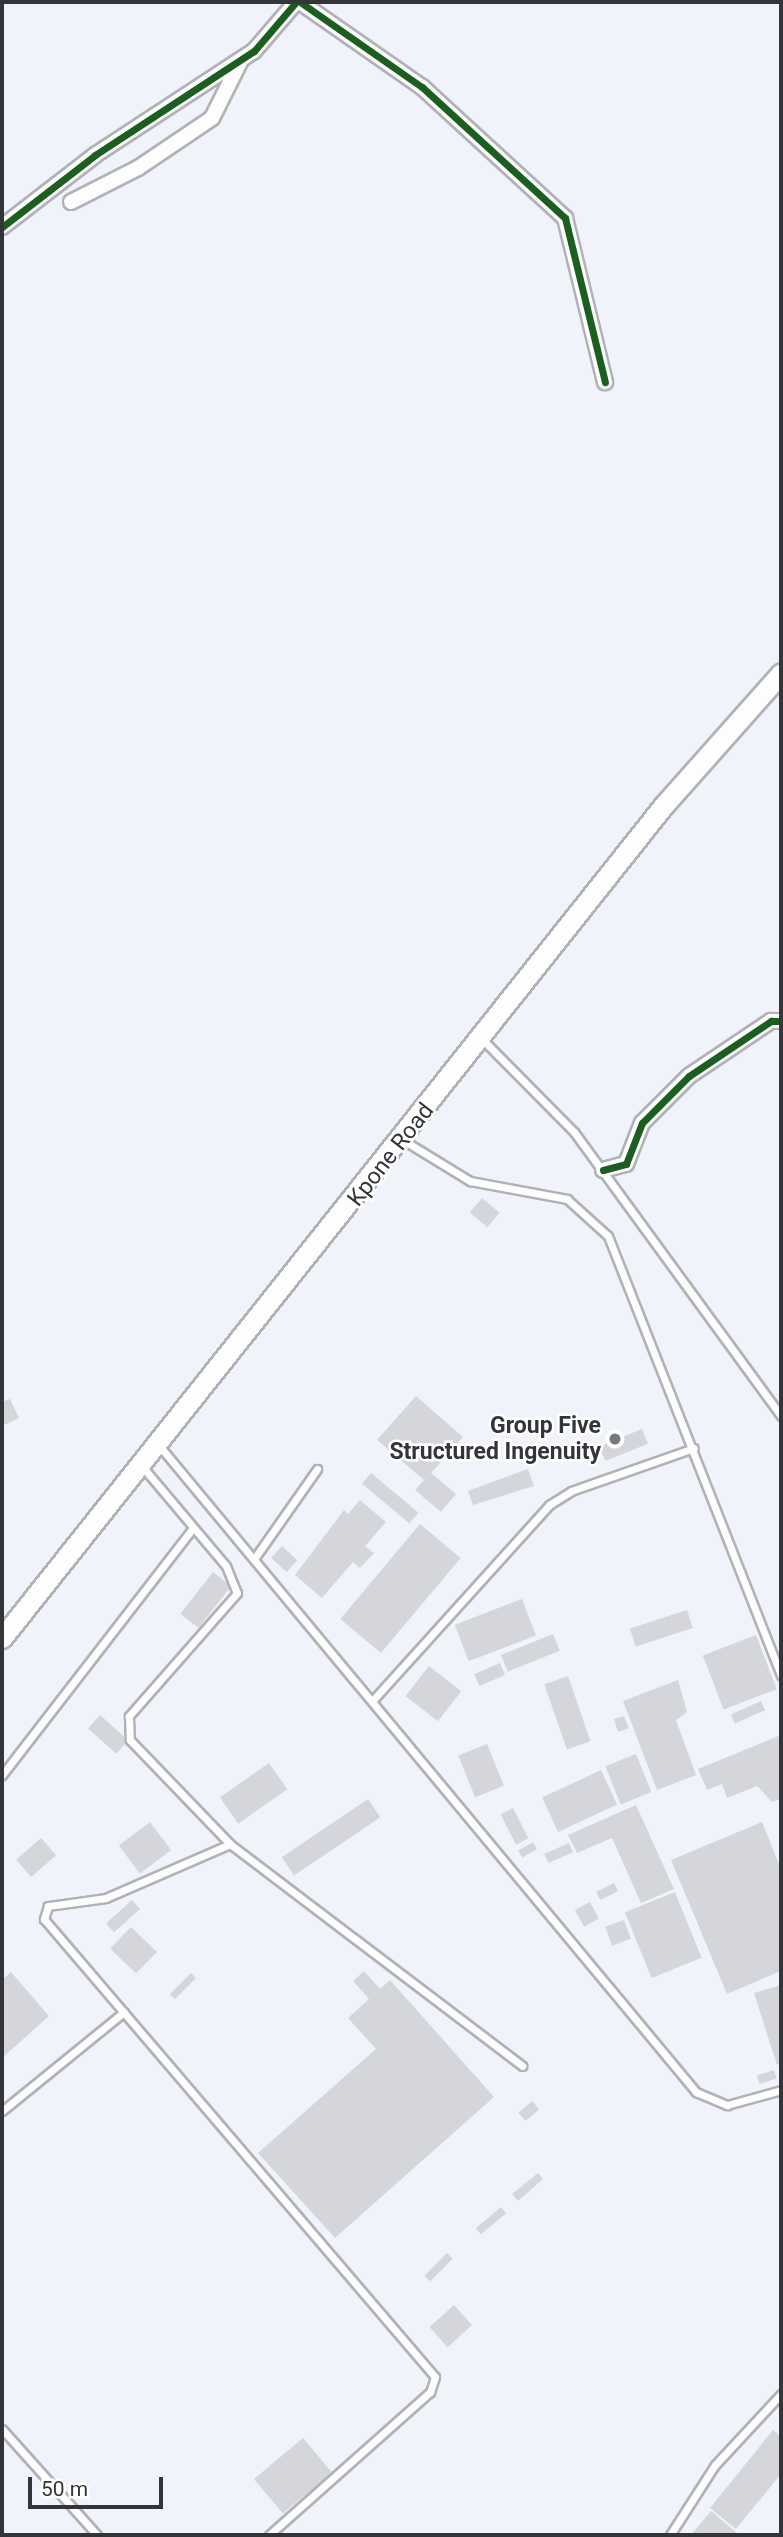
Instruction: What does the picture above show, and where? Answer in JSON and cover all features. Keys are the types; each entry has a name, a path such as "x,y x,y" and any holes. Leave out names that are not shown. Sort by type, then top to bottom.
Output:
{"main road":[{"name":"Kpone Road","path":"2,1638 403,1140 656,814 781,673"}],"street":[{"path":"2,228 106,147 242,59 298,2 422,87 565,218 605,382"},
{"path":"71,202 138,168 212,118 242,59"},
{"path":"603,1170 626,1164 642,1123 689,1076 771,1021 781,1021"}],"lane":[{"path":"482,1039 603,1170 781,1416"},
{"path":"403,1140 471,1181 566,1199 593,1219 608,1237 694,1448 781,1675"},
{"path":"157,1443 696,2092 727,2105 781,2090"},
{"path":"373,1700 549,1505 571,1490 694,1448"},
{"path":"141,1465 231,1574 235,1603 126,1728 230,1844 522,2066"},
{"path":"254,1559 317,1469"},
{"path":"2,1775 194,1528"},
{"path":"230,1844 139,1886 43,1912 124,2012 435,2377 430,2392 269,2535"},
{"path":"2,2111 124,2012"},
{"path":"670,2535 715,2465 781,2394"},
{"path":"2,2429 97,2535"}],"building":[{"path":"482,1198 500,1213 487,1227 470,1213"},
{"path":"416,1396 463,1437 431,1473 456,1494 441,1512 415,1490 424,1480 377,1440"},
{"path":"10,1399 19,1418 2,1426 2,1402"},
{"path":"642,1429 648,1444 605,1461 599,1446"},
{"path":"528,1469 534,1486 473,1505 468,1491"},
{"path":"371,1473 418,1513 409,1524 362,1484"},
{"path":"360,1500 386,1522 365,1546 374,1553 360,1568 353,1562 322,1598 295,1575 344,1510 348,1514"},
{"path":"420,1524 461,1558 381,1653 340,1619"},
{"path":"282,1546 297,1560 286,1572 271,1558"},
{"path":"213,1572 231,1586 198,1628 180,1614"},
{"path":"522,1599 536,1635 469,1661 455,1625"},
{"path":"687,1610 693,1628 636,1647 630,1629"},
{"path":"553,1634 560,1651 508,1672 501,1655"},
{"path":"756,1635 777,1689 724,1710 703,1655"},
{"path":"500,1663 505,1675 479,1686 474,1674"},
{"path":"429,1666 461,1691 438,1721 406,1696"},
{"path":"568,1676 590,1741 567,1749 544,1684"},
{"path":"678,1680 687,1712 676,1720 696,1775 657,1790 623,1701"},
{"path":"761,1701 765,1710 735,1724 731,1714"},
{"path":"100,1715 128,1740 116,1754 88,1728"},
{"path":"624,1716 629,1728 618,1732 614,1719"},
{"path":"781,1735 781,1799 772,1802 757,1786 727,1798 722,1784 707,1790 698,1769"},
{"path":"487,1744 504,1786 475,1797 458,1756"},
{"path":"636,1754 651,1792 621,1804 605,1766"},
{"path":"269,1763 287,1789 238,1824 220,1797"},
{"path":"601,1770 617,1804 558,1832 542,1797"},
{"path":"368,1799 380,1817 294,1875 282,1857"},
{"path":"636,1805 674,1889 641,1903 612,1838 577,1853 568,1835"},
{"path":"513,1808 528,1838 516,1845 501,1814"},
{"path":"150,1822 171,1850 140,1873 119,1845"},
{"path":"762,1822 781,1869 781,1971 727,1994 671,1860"},
{"path":"41,1838 56,1855 31,1877 16,1860"},
{"path":"533,1842 537,1849 522,1857 518,1850"},
{"path":"569,1843 573,1852 548,1863 544,1854"},
{"path":"614,1883 618,1891 600,1900 596,1892"},
{"path":"675,1892 702,1958 652,1978 625,1912"},
{"path":"132,1900 140,1909 114,1932 106,1923"},
{"path":"590,1902 599,1919 584,1927 575,1910"},
{"path":"624,1920 631,1939 612,1946 605,1927"},
{"path":"131,1927 157,1952 136,1974 110,1949"},
{"path":"364,1971 380,1989 390,1980 494,2097 335,2238 258,2153 376,2049 348,2018 369,1999 353,1981"},
{"path":"11,1972 49,2016 2,2058 2,1980"},
{"path":"191,1973 196,1978 175,1999 170,1994"},
{"path":"781,1985 781,2063 777,2065 754,1993"},
{"path":"774,2070 777,2079 760,2084 757,2076"},
{"path":"532,2101 539,2109 526,2121 518,2113"},
{"path":"538,2173 543,2179 518,2201 512,2194"},
{"path":"501,2207 506,2213 481,2234 476,2228"},
{"path":"447,2253 453,2259 430,2281 424,2276"},
{"path":"454,2305 472,2325 448,2347 429,2327"},
{"path":"773,2430 781,2437 781,2474 736,2529 710,2508"},
{"path":"303,2438 332,2472 283,2514 254,2479"},
{"path":"711,2511 737,2533 691,2535"}],"cycle path":[{"path":"2,227 95,155 254,51 296,2"},
{"path":"300,2 422,87 565,218 605,382"},
{"path":"603,1170 626,1164 642,1123 689,1076 771,1021 781,1021"}],"place":[{"name":"Group Five Structured Ingenuity","path":"615,1439"}]}
